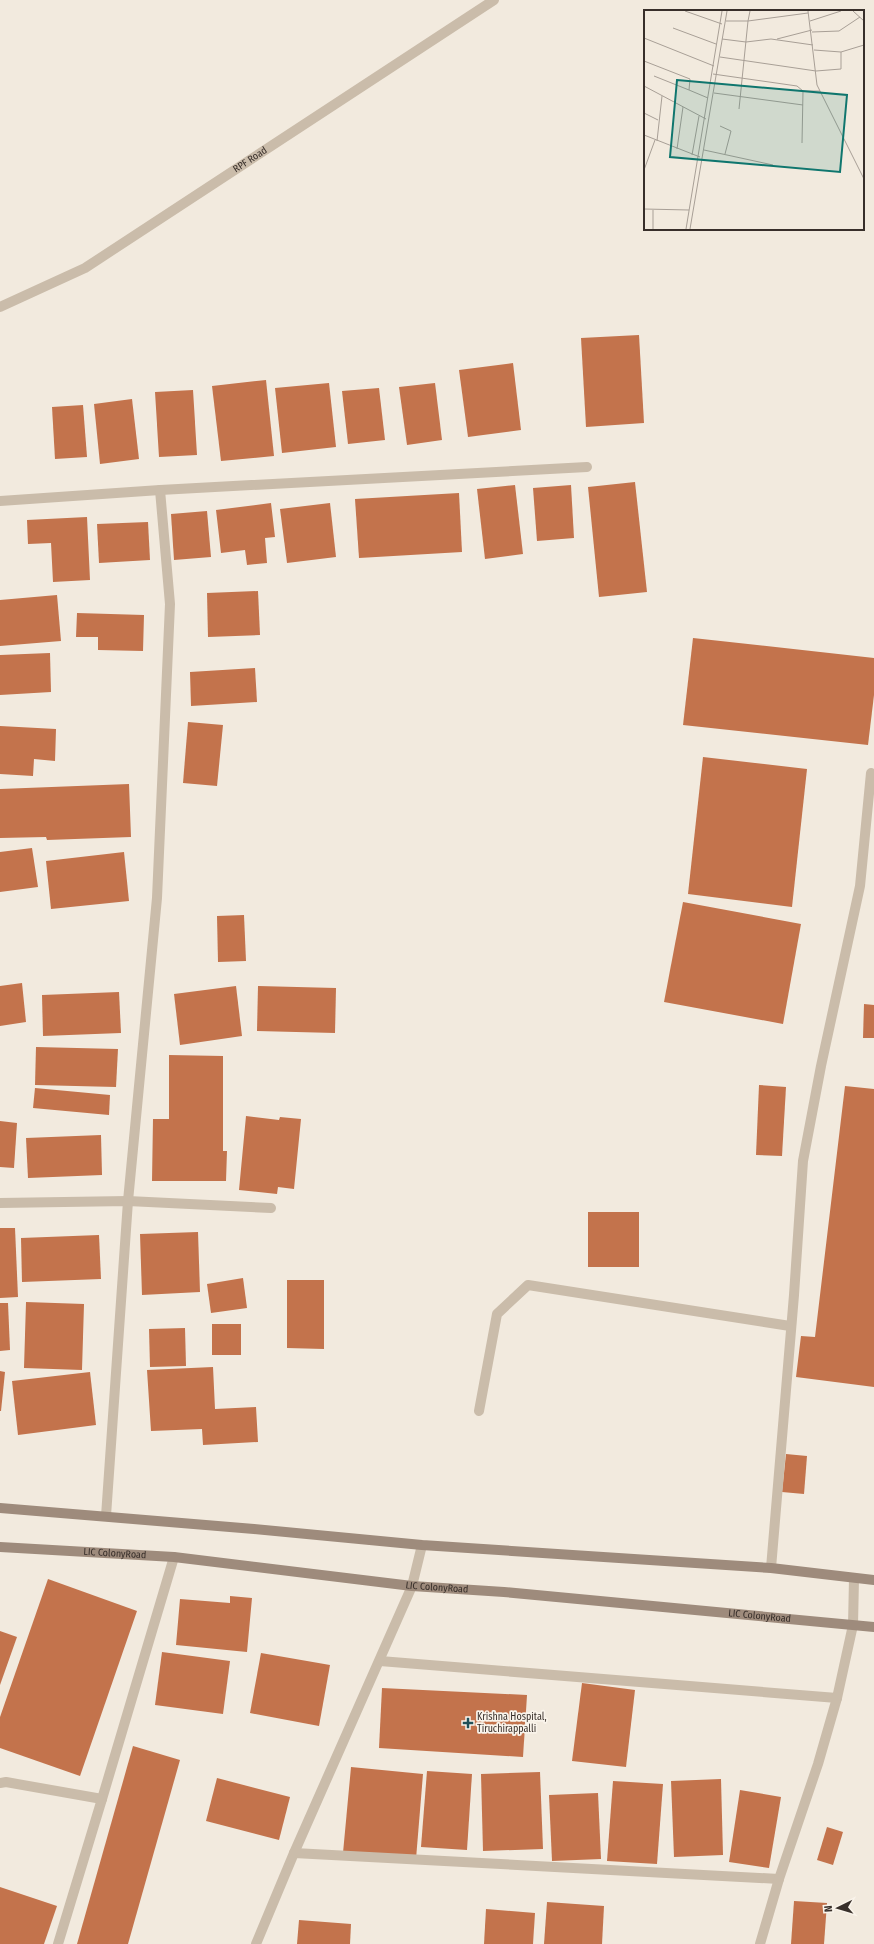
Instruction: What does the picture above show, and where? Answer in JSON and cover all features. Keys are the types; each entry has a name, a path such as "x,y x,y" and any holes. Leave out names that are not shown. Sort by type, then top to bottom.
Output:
{"main road":[{"path":"0,1508 106,1516 422,1545 771,1568 854,1579 874,1580"},
{"name":"LIC ColonyRoad","path":"0,1547 174,1557 412,1586 504,1592 874,1627"}],"street":[{"name":"RPF Road","path":"0,307 85,268 494,0"},
{"path":"0,501 160,490 588,467"},
{"path":"106,1516 128,1201 158,890 170,604 160,490"},
{"path":"771,1568 803,1161 820,1066 860,886 871,773"},
{"path":"0,1203 128,1201 271,1208"},
{"path":"479,1412 496,1314 528,1285 790,1326"},
{"path":"256,1944 294,1853 412,1586 422,1545"},
{"path":"58,1944 174,1557"},
{"path":"760,1944 779,1879 818,1764 838,1698 853,1625 854,1579"},
{"path":"380,1661 838,1698"},
{"path":"0,1783 6,1782 102,1800"},
{"path":"294,1853 779,1879"}],"building":[{"path":"639,335 644,423 586,427 581,338"},
{"path":"513,363 521,430 468,437 459,370"},
{"path":"266,380 274,456 221,461 212,386"},
{"path":"329,383 336,447 282,453 275,388"},
{"path":"435,383 442,440 407,445 399,387"},
{"path":"379,388 385,440 348,444 342,391"},
{"path":"193,390 197,455 159,457 155,392"},
{"path":"132,399 139,459 100,464 94,404"},
{"path":"83,405 87,457 55,459 52,407"},
{"path":"635,482 647,592 599,597 588,487"},
{"path":"515,485 523,554 485,559 477,489"},
{"path":"571,485 574,538 537,541 533,488"},
{"path":"459,493 462,552 359,558 355,499"},
{"path":"271,503 275,537 265,538 267,563 247,565 245,550 221,553 216,510"},
{"path":"330,503 336,557 287,563 280,509"},
{"path":"207,511 211,557 174,560 171,514"},
{"path":"87,517 90,580 53,582 51,543 28,544 27,520"},
{"path":"148,522 150,560 99,563 97,524"},
{"path":"258,591 260,635 208,637 207,593"},
{"path":"57,595 61,641 0,646 0,600"},
{"path":"77,613 144,615 143,651 98,650 98,637 76,637"},
{"path":"693,638 874,658 874,695 868,745 683,725"},
{"path":"50,653 51,692 0,695 0,655"},
{"path":"255,668 257,702 191,706 190,672"},
{"path":"188,722 223,725 217,786 183,783"},
{"path":"0,726 56,729 55,761 34,759 33,776 0,774"},
{"path":"703,757 807,769 792,907 688,894"},
{"path":"129,784 131,837 47,840 46,837 0,838 0,789"},
{"path":"32,848 38,887 0,892 0,852"},
{"path":"124,852 129,901 51,909 46,861"},
{"path":"683,902 801,924 783,1024 664,1002"},
{"path":"244,915 246,961 218,962 217,916"},
{"path":"22,983 26,1022 0,1026 0,986"},
{"path":"236,986 242,1036 180,1045 174,994"},
{"path":"258,986 336,988 335,1033 257,1031"},
{"path":"119,992 121,1033 43,1036 42,995"},
{"path":"864,1004 874,1005 874,1038 863,1038"},
{"path":"36,1047 118,1049 116,1087 35,1085"},
{"path":"169,1055 223,1056 223,1151 227,1151 226,1181 152,1181 153,1119 169,1119"},
{"path":"759,1085 786,1087 782,1156 756,1155"},
{"path":"845,1086 874,1089 874,1387 796,1377 801,1336 815,1337"},
{"path":"35,1088 110,1095 109,1115 33,1108"},
{"path":"246,1116 279,1120 280,1117 301,1119 294,1189 278,1187 277,1194 239,1190"},
{"path":"0,1121 17,1123 14,1168 0,1167"},
{"path":"101,1135 102,1175 28,1178 26,1138"},
{"path":"588,1212 639,1212 639,1267 588,1267"},
{"path":"0,1228 15,1228 18,1297 0,1298"},
{"path":"198,1232 200,1292 142,1295 140,1234"},
{"path":"99,1235 101,1279 22,1282 21,1238"},
{"path":"243,1278 247,1308 211,1313 207,1284"},
{"path":"287,1280 324,1280 324,1349 287,1348"},
{"path":"26,1302 84,1304 82,1370 24,1368"},
{"path":"0,1303 8,1303 10,1350 0,1351"},
{"path":"212,1324 241,1324 241,1355 212,1355"},
{"path":"185,1328 186,1366 150,1367 149,1329"},
{"path":"213,1367 215,1409 256,1407 258,1442 203,1445 202,1429 151,1431 147,1370"},
{"path":"0,1371 5,1372 1,1411 0,1411"},
{"path":"90,1372 96,1425 18,1435 12,1381"},
{"path":"786,1454 807,1456 804,1494 782,1492"},
{"path":"48,1579 137,1611 80,1776 0,1748 0,1717"},
{"path":"230,1596 252,1598 247,1652 176,1645 180,1599 230,1603"},
{"path":"0,1631 17,1637 0,1685"},
{"path":"162,1652 230,1661 223,1714 155,1705"},
{"path":"261,1653 330,1665 319,1726 250,1713"},
{"path":"582,1683 635,1690 626,1767 572,1761"},
{"path":"382,1688 527,1695 523,1757 379,1748"},
{"path":"133,1746 180,1760 128,1944 77,1944"},
{"path":"351,1767 423,1774 416,1859 343,1853"},
{"path":"427,1771 472,1774 467,1850 421,1847"},
{"path":"540,1772 543,1849 483,1851 481,1774"},
{"path":"217,1778 290,1797 279,1840 206,1821"},
{"path":"721,1779 723,1855 674,1857 671,1781"},
{"path":"613,1781 663,1784 657,1864 607,1861"},
{"path":"740,1790 781,1797 769,1868 729,1862"},
{"path":"598,1793 601,1859 552,1861 549,1795"},
{"path":"827,1827 843,1832 833,1865 817,1860"},
{"path":"0,1887 57,1906 44,1944 0,1944"},
{"path":"794,1901 827,1903 824,1944 791,1944"},
{"path":"547,1902 604,1906 602,1944 544,1944"},
{"path":"486,1909 535,1913 533,1944 484,1944"},
{"path":"299,1920 351,1924 350,1944 297,1944"}],"place":[{"name":"Krishna Hospital, Tiruchirappalli","path":"468,1723"}]}
